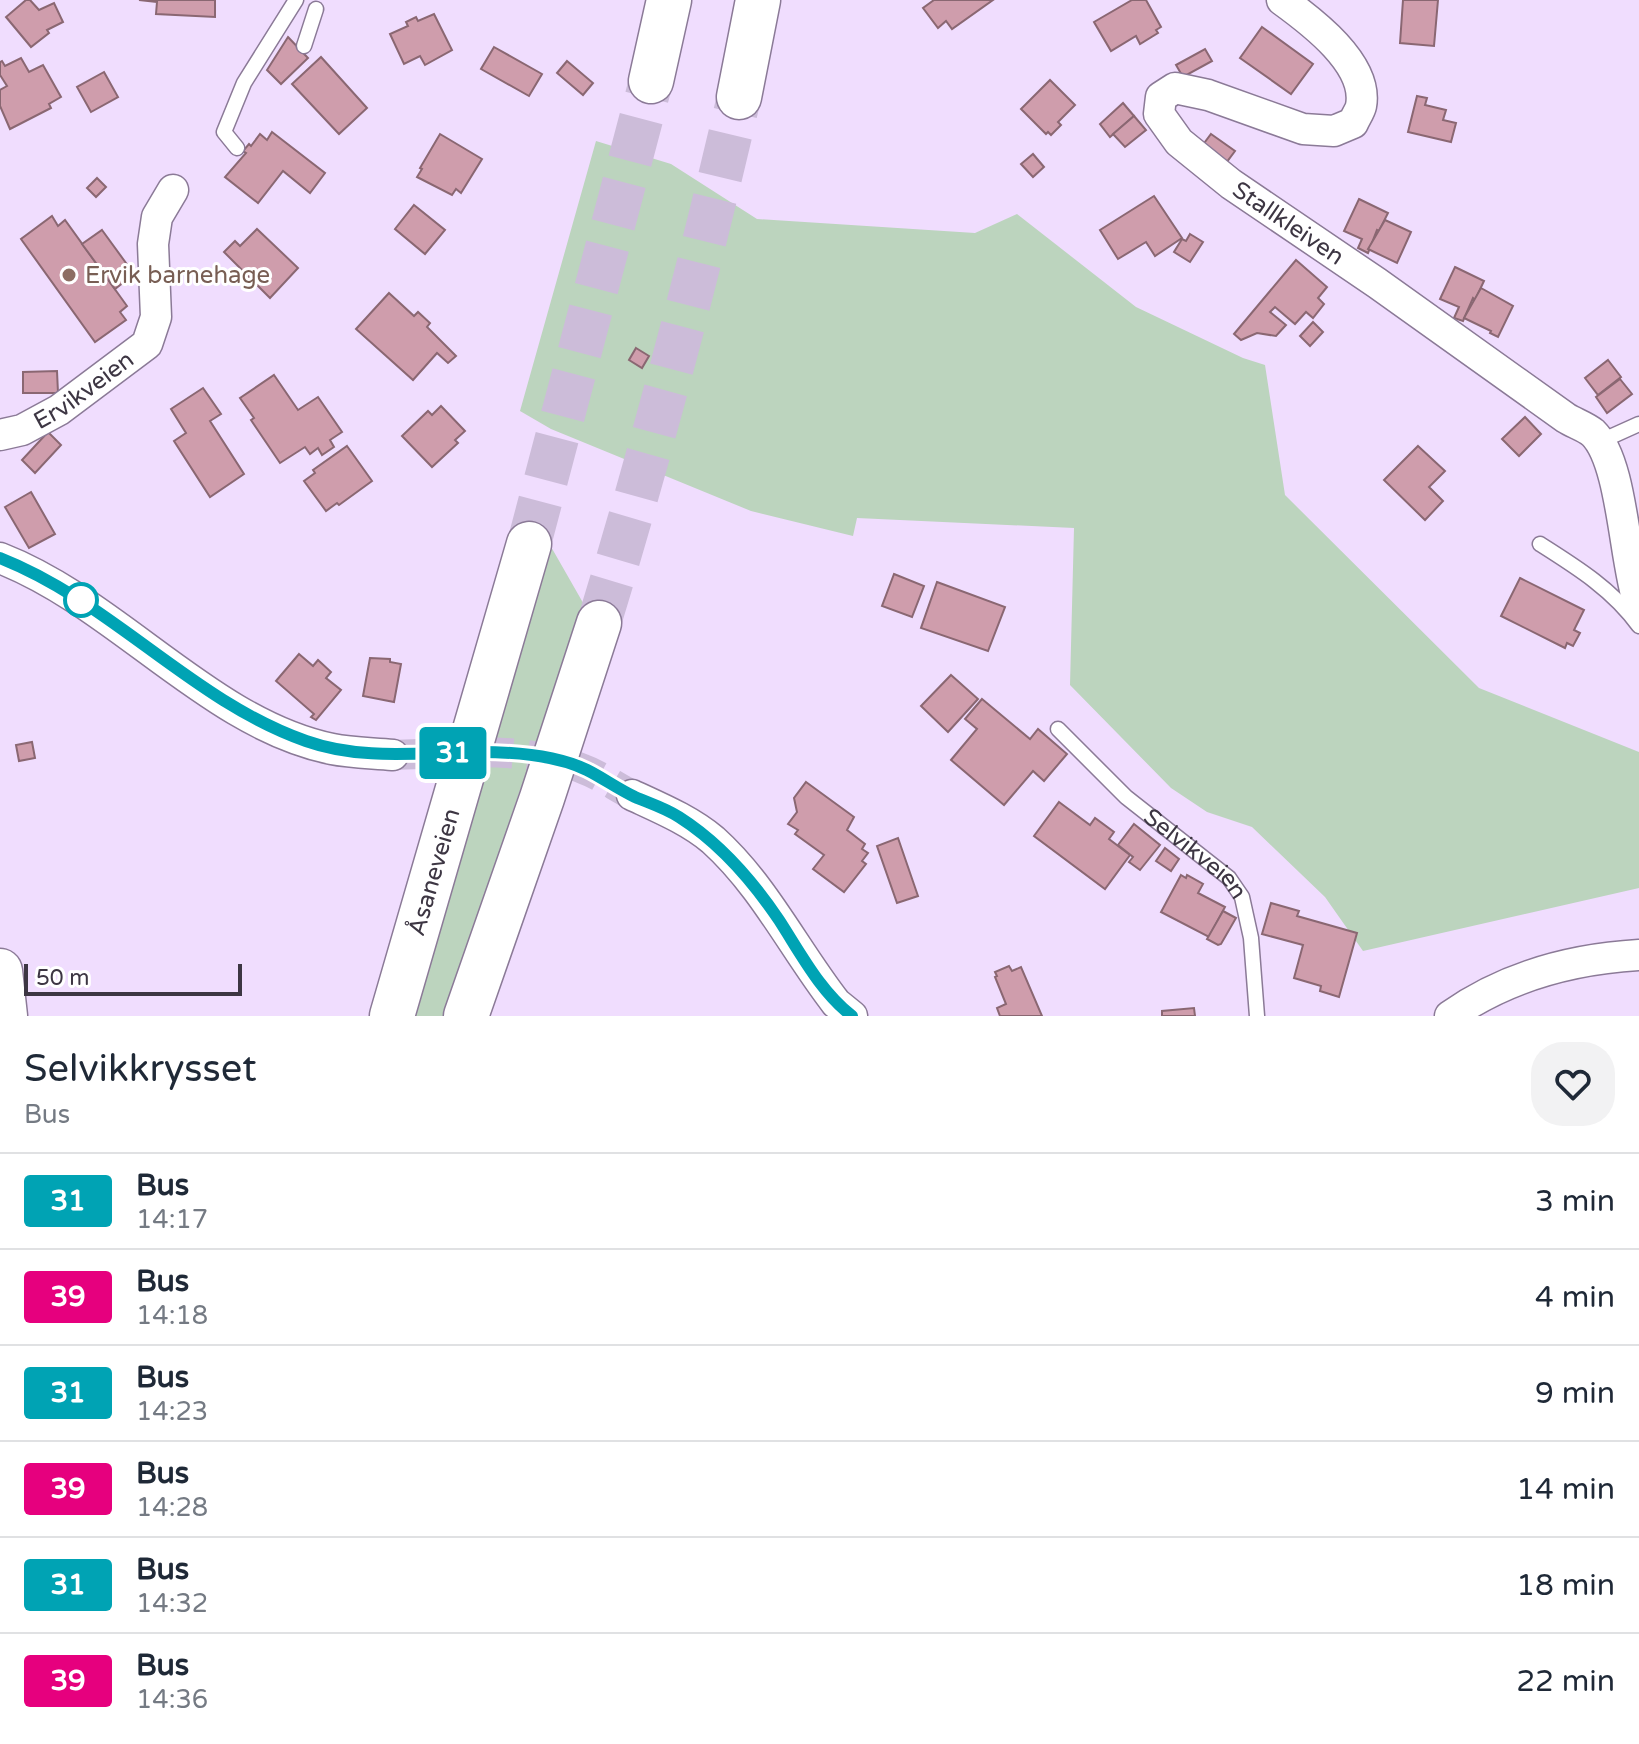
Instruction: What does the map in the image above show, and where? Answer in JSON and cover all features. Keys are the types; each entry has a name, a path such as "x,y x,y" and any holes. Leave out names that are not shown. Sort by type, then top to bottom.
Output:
{"main road":[{"path":"651,81 669,0"},
{"path":"739,97 758,0"},
{"name":"Åsaneveien","path":"392,1016 529,544"},
{"path":"466,1016 599,623"},
{"path":"0,971 5,1016"}],"street":[{"name":"Stallkleiven","path":"1282,0 1321,28 1359,81 1361,106 1353,123 1334,131 1303,129 1208,95 1175,88 1161,97 1159,114 1179,142 1231,184 1377,283 1566,418 1592,433 1599,442"},
{"name":"Ervikveien","path":"0,435 22,430 59,410 147,344 156,317 153,244 157,217 173,190"},
{"path":"1599,442 1608,455 1631,582 1639,605"},
{"path":"0,558 42,576 74,596 217,699 261,722 332,749 393,755"},
{"path":"632,795 676,815 711,839 742,870 836,1003 852,1016"},
{"path":"1450,1016 1517,978 1565,964 1639,955"}],"lane":[{"path":"237,148 224,132 244,83 296,0"},
{"path":"304,46 316,9"},
{"path":"1599,442 1639,424"},
{"path":"1540,544 1600,584 1624,606 1639,626"},
{"name":"Selvikveien","path":"1058,729 1126,797 1229,878 1242,897 1251,938 1257,1016"}],"green space":[{"path":"596,141 671,164 757,219 975,233 1017,214 1136,307 1243,358 1265,365 1285,495 1479,688 1639,752 1639,888 1363,951 1325,897 1252,827 1207,812 1171,788 1070,685 1074,528 857,518 853,536 751,511 551,429 520,411"},
{"path":"550,545 586,608 552,710 519,793 446,1016 414,1016"}],"building":[{"path":"30,0 39,10 54,3 63,22 47,30 49,33 31,47 6,17"},
{"path":"139,0 215,0 215,17 156,14 157,2"},
{"path":"934,0 993,0 952,29 946,21 938,28 923,8"},
{"path":"1132,0 1146,0 1161,27 1156,30 1158,33 1140,44 1136,36 1111,51 1094,22"},
{"path":"1403,0 1438,0 1434,46 1400,43"},
{"path":"434,14 452,50 425,65 420,56 404,64 390,34 408,26 406,22 416,17 418,21"},
{"path":"1262,27 1313,64 1291,94 1240,58"},
{"path":"288,37 308,58 281,84 267,70"},
{"path":"494,47 542,74 529,96 481,69"},
{"path":"1205,49 1212,61 1183,77 1176,65"},
{"path":"321,57 367,108 339,134 292,84"},
{"path":"21,58 29,72 43,65 61,97 49,104 51,108 10,129 0,106 0,90 7,86 0,75 0,62 5,66"},
{"path":"567,61 593,83 583,95 557,73"},
{"path":"104,72 118,97 91,112 77,87"},
{"path":"1050,80 1075,105 1058,122 1061,125 1051,135 1046,134 1021,109"},
{"path":"1417,96 1427,98 1425,105 1446,110 1443,120 1456,123 1451,142 1408,132"},
{"path":"1123,103 1134,116 1110,137 1100,124"},
{"path":"1134,116 1146,130 1125,147 1113,134"},
{"path":"272,132 325,173 310,193 283,171 258,203 225,177 246,153 243,151 249,144 251,146 260,134 267,140"},
{"path":"440,134 482,159 461,193 456,189 452,195 417,177"},
{"path":"1211,134 1235,151 1226,163 1202,146"},
{"path":"1033,154 1044,167 1033,177 1021,164"},
{"path":"97,178 106,187 96,197 87,188"},
{"path":"1154,196 1182,238 1155,256 1146,242 1118,259 1100,230"},
{"path":"1359,199 1388,213 1368,253 1358,248 1362,239 1344,231"},
{"path":"414,205 445,230 425,254 395,229"},
{"path":"52,216 58,226 65,220 127,306 120,312 126,320 95,342 21,239"},
{"path":"1385,220 1411,232 1397,263 1368,249"},
{"path":"257,229 298,268 270,298 224,252 235,241 240,246"},
{"path":"102,230 134,274 115,289 82,244"},
{"path":"1190,234 1203,242 1190,262 1174,252 1182,239 1186,241"},
{"path":"1296,260 1327,287 1318,298 1324,304 1313,318 1306,312 1295,324 1275,307 1270,312 1286,325 1276,336 1257,333 1241,340 1234,334"},
{"path":"1455,267 1484,281 1463,321 1454,318 1459,307 1440,299"},
{"path":"1481,288 1513,306 1498,337 1464,318"},
{"path":"389,293 414,316 418,312 430,323 427,327 456,356 448,363 437,353 413,380 356,329"},
{"path":"1313,322 1323,332 1310,346 1300,336"},
{"path":"636,348 649,356 642,368 629,360"},
{"path":"1608,360 1621,377 1598,395 1585,378"},
{"path":"57,371 58,393 23,393 23,372"},
{"path":"274,375 298,410 318,397 342,432 330,440 334,447 322,455 318,448 310,454 305,447 280,463 240,398"},
{"path":"1620,379 1632,394 1607,413 1596,397"},
{"path":"203,388 221,414 210,421 244,474 210,497 174,441 186,433 171,409"},
{"path":"441,406 465,431 455,440 458,443 432,467 402,436 428,411 432,415"},
{"path":"1525,417 1541,434 1519,456 1502,439"},
{"path":"48,432 61,445 35,473 22,460"},
{"path":"347,446 372,481 326,511 304,481 315,473 313,470"},
{"path":"1418,446 1445,471 1429,487 1443,501 1425,520 1384,480"},
{"path":"31,492 55,534 29,548 5,507"},
{"path":"894,574 924,586 912,617 882,606"},
{"path":"1520,578 1584,610 1574,630 1580,633 1573,646 1567,643 1565,648 1501,616"},
{"path":"937,582 1005,607 988,651 921,628"},
{"path":"299,654 313,666 318,660 331,672 326,678 341,690 316,720 311,717 314,714 276,681"},
{"path":"370,658 390,659 390,662 401,664 394,702 363,696"},
{"path":"951,675 978,699 948,732 921,706"},
{"path":"982,699 1030,739 1038,729 1067,754 1044,781 1033,771 1004,805 951,760 977,729 965,719"},
{"path":"32,742 35,758 19,761 16,745"},
{"path":"806,782 854,817 847,830 865,844 862,849 868,853 862,861 866,864 844,892 813,869 824,855 795,834 798,830 788,824 797,812 794,798"},
{"path":"1059,802 1090,825 1095,818 1114,832 1109,839 1130,855 1105,889 1034,836"},
{"path":"1134,824 1160,845 1140,870 1129,862 1133,857 1118,845"},
{"path":"898,838 918,896 897,903 877,846"},
{"path":"1165,848 1179,859 1171,871 1156,861"},
{"path":"1181,875 1203,884 1198,893 1225,907 1209,937 1161,912"},
{"path":"1271,903 1299,911 1297,916 1357,933 1339,997 1320,991 1321,986 1294,978 1303,945 1262,934"},
{"path":"1223,911 1236,918 1218,945 1207,939"},
{"path":"1009,966 1012,971 1021,967 1042,1016 1000,1016 997,1008 1006,1004 995,972"},
{"path":"1194,1008 1195,1016 1162,1016 1162,1011"}],"tunnel":[{"path":"529,544 651,81"},
{"path":"599,623 674,361 739,97"},
{"path":"393,755 489,752 537,756 589,772 632,795"}],"bus line":[{"name":"31","path":"0,558 42,576 74,596 217,699 305,741 332,749 393,755 482,752 531,755 584,769 676,815 711,839 742,870 818,980 836,1003 852,1016"}],"place":[{"name":"Ervik barnehage","path":"69,275"}]}
